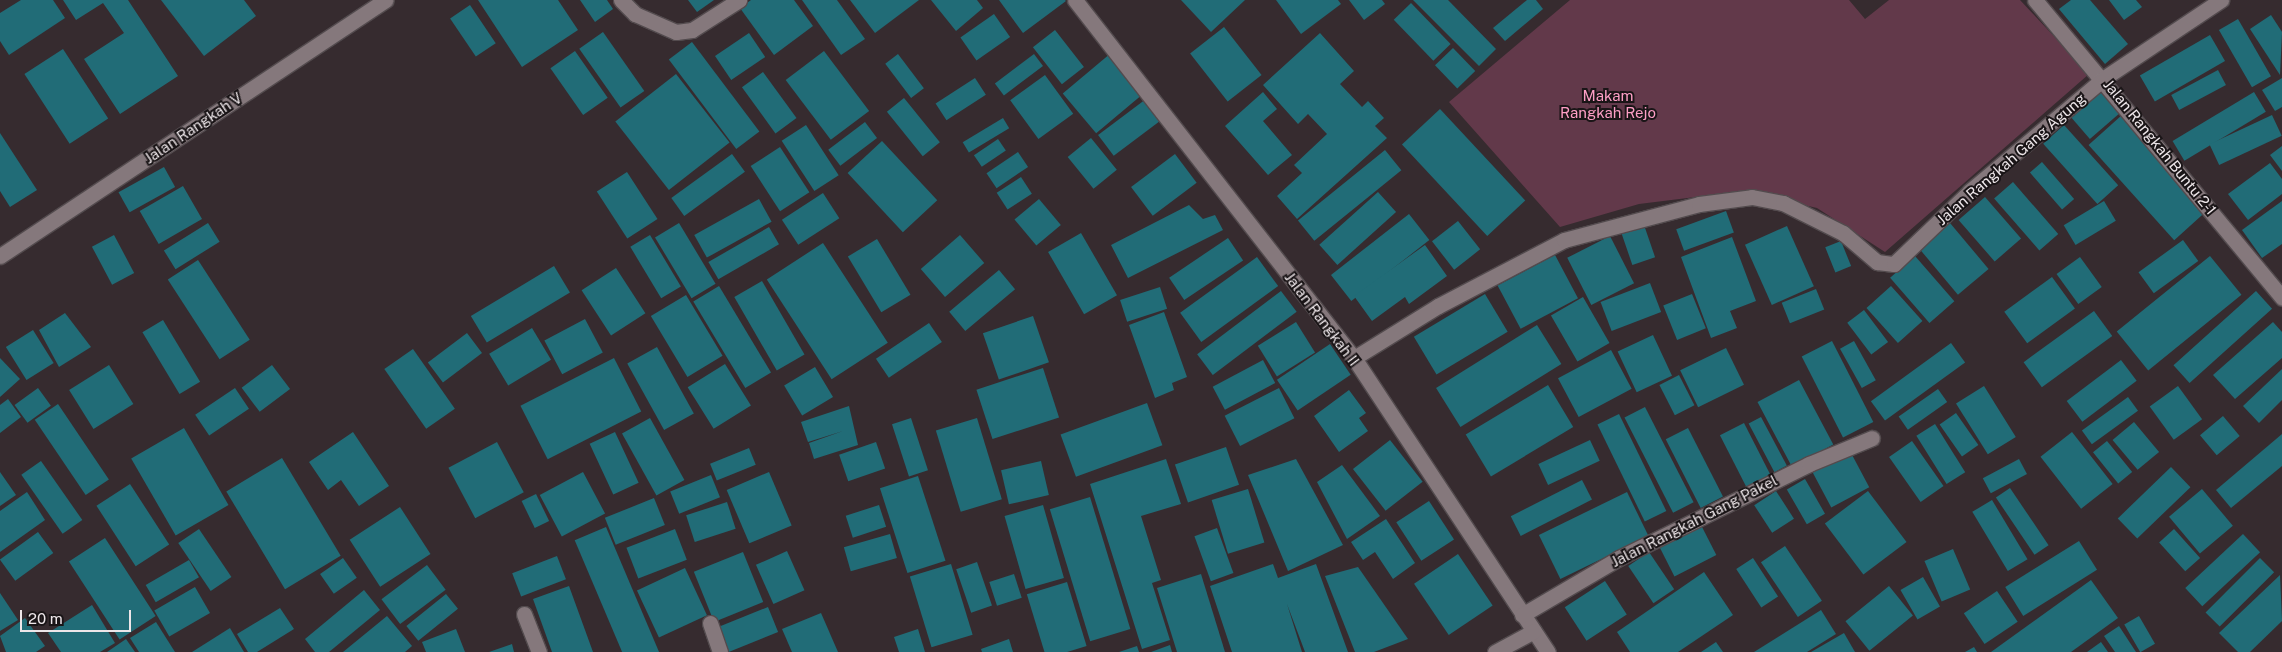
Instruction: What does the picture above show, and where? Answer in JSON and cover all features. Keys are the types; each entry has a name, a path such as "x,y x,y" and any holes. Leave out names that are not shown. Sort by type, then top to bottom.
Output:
{"street":[{"name":"Jalan Rangkah V","path":"0,256 386,0"},
{"path":"621,0 635,14 676,32 692,30 739,0"},
{"name":"Jalan Rangkah II","path":"1076,0 1354,358 1548,652"},
{"name":"Jalan Rangkah Buntu 2-1","path":"2035,0 2104,78 2282,298"},
{"path":"2104,78 2222,0"},
{"name":"Jalan Rangkah Gang Agung","path":"1354,358 1438,306 1564,240 1699,204 1752,197 1783,203 1843,233 1877,262 1894,264 1970,191 2104,78"},
{"name":"Jalan Rangkah Gang Pakel","path":"1522,615 1619,558 1809,464 1872,438"},
{"path":"524,614 539,652"},
{"path":"710,624 720,652"},
{"path":"1495,652 1534,631"}],"green space":[{"name":"Makam Rangkah Rejo","path":"1570,0 1849,0 1865,19 1889,0 2020,0 2089,74 1885,252 1817,208 1744,191 1639,204 1560,227 1449,102"}],"building":[{"path":"21,0 53,0 65,18 9,55 0,41 0,13"},
{"path":"63,0 128,0 178,76 120,114 84,59 124,33 103,3 76,20"},
{"path":"161,0 244,0 256,16 204,56"},
{"path":"478,0 558,0 578,30 522,67"},
{"path":"580,0 607,0 613,9 595,22"},
{"path":"688,0 714,0 697,12"},
{"path":"751,0 794,0 813,26 774,55 740,8"},
{"path":"802,0 837,0 865,39 841,55"},
{"path":"850,0 919,0 875,33"},
{"path":"931,0 977,0 983,8 956,31"},
{"path":"999,0 1065,0 1066,1 1023,33"},
{"path":"1181,0 1245,0 1211,32"},
{"path":"1276,0 1338,0 1341,4 1301,34"},
{"path":"1349,0 1382,0 1385,4 1364,20"},
{"path":"1413,0 1448,0 1496,49 1479,66"},
{"path":"1527,0 1536,0 1543,9 1505,41 1493,28"},
{"path":"2071,0 2090,0 2128,44 2105,64 2059,9"},
{"path":"2109,0 2136,0 2142,7 2124,20"},
{"path":"1411,3 1451,44 1433,61 1394,20"},
{"path":"470,5 496,43 476,57 450,18"},
{"path":"994,14 1010,37 976,60 960,38"},
{"path":"2271,15 2282,32 2280,75 2250,29"},
{"path":"2238,19 2271,76 2252,87 2219,30"},
{"path":"1224,27 1262,75 1228,102 1190,53"},
{"path":"1055,30 1084,67 1062,84 1033,47"},
{"path":"603,32 644,91 621,108 579,49"},
{"path":"749,33 765,57 731,80 715,56"},
{"path":"1320,33 1354,71 1340,84 1362,107 1368,101 1384,118 1375,126 1387,138 1297,219 1277,196 1302,173 1294,165 1327,134 1308,114 1298,124 1263,85"},
{"path":"2210,35 2225,61 2155,101 2140,76"},
{"path":"692,42 759,131 736,149 669,59"},
{"path":"1453,48 1475,71 1457,88 1435,65"},
{"path":"63,49 108,119 70,144 24,74"},
{"path":"575,51 608,98 583,115 550,68"},
{"path":"824,51 869,111 831,140 786,80"},
{"path":"1111,53 1144,93 1096,133 1063,93"},
{"path":"898,54 924,88 911,98 885,64"},
{"path":"1034,54 1043,66 1004,95 995,83"},
{"path":"2218,70 2226,85 2179,110 2171,95"},
{"path":"763,72 797,118 775,133 742,87"},
{"path":"676,74 730,143 669,190 615,121"},
{"path":"1045,75 1073,114 1038,139 1010,100"},
{"path":"975,78 986,95 946,120 936,104"},
{"path":"2282,78 2282,107 2275,111 2262,90"},
{"path":"2107,87 2125,108 2090,139 2072,118"},
{"path":"1263,92 1277,109 1263,121 1292,155 1268,175 1225,126"},
{"path":"2254,92 2266,112 2184,161 2173,141"},
{"path":"904,98 940,142 923,156 887,112"},
{"path":"1146,99 1162,120 1114,156 1098,135"},
{"path":"1440,109 1525,200 1487,236 1402,144"},
{"path":"2122,115 2208,210 2174,240 2089,145"},
{"path":"2272,115 2282,136 2219,165 2209,144"},
{"path":"1003,118 1009,128 969,152 963,142"},
{"path":"865,122 877,138 840,166 828,150"},
{"path":"806,125 839,175 814,191 782,141"},
{"path":"2064,125 2118,185 2097,204 2043,144"},
{"path":"0,133 37,190 10,207 0,191"},
{"path":"1091,138 1117,170 1093,189 1068,157"},
{"path":"998,139 1006,151 982,167 974,155"},
{"path":"882,141 937,200 903,232 848,173"},
{"path":"2282,146 2282,171 2270,155"},
{"path":"780,147 809,192 780,211 751,166"},
{"path":"1385,150 1401,170 1314,241 1298,220"},
{"path":"1018,152 1028,167 997,188 986,173"},
{"path":"732,154 745,172 684,216 671,198"},
{"path":"1175,154 1197,183 1153,216 1131,187"},
{"path":"2042,162 2074,199 2062,209 2030,172"},
{"path":"2270,163 2282,179 2282,194 2248,220 2228,194"},
{"path":"164,167 175,187 130,212 119,192"},
{"path":"627,172 657,219 627,239 597,192"},
{"path":"1021,177 1032,194 1008,210 997,193"},
{"path":"2013,182 2058,234 2039,250 1994,198"},
{"path":"183,186 202,219 159,244 140,211"},
{"path":"1378,192 1396,212 1337,265 1319,245"},
{"path":"823,193 839,218 798,245 782,220"},
{"path":"1985,197 2021,239 1995,261 1959,220"},
{"path":"759,199 772,222 707,258 694,235"},
{"path":"1039,199 1061,225 1036,246 1014,220"},
{"path":"2104,201 2116,221 2076,245 2064,225"},
{"path":"2282,201 2282,244 2262,258 2242,230"},
{"path":"1189,205 1203,219 1215,215 1223,230 1128,278 1111,245"},
{"path":"1726,211 1734,233 1684,251 1676,229"},
{"path":"1409,214 1429,240 1351,301 1331,275"},
{"path":"1458,221 1480,249 1454,270 1432,241"},
{"path":"208,223 220,242 176,269 164,251"},
{"path":"679,223 716,284 692,298 655,237"},
{"path":"1950,223 1989,269 1958,295 1919,249"},
{"path":"1644,225 1655,257 1632,265 1621,233"},
{"path":"1787,226 1814,286 1772,305 1745,245"},
{"path":"769,227 779,244 718,279 708,262"},
{"path":"1081,233 1117,295 1084,314 1048,252"},
{"path":"114,235 134,273 112,285 92,247"},
{"path":"650,235 681,286 661,298 630,247"},
{"path":"960,235 984,263 945,297 921,269"},
{"path":"1610,236 1634,283 1591,305 1567,258"},
{"path":"1732,237 1756,301 1730,311 1737,328 1711,338 1681,257"},
{"path":"1228,238 1243,260 1184,300 1169,278"},
{"path":"877,239 910,295 881,312 848,257"},
{"path":"2183,240 2198,261 2154,293 2139,272"},
{"path":"1841,241 1851,266 1835,272 1825,247"},
{"path":"823,243 888,343 832,379 767,279"},
{"path":"1425,245 1447,276 1409,304 1405,297 1372,321 1354,296"},
{"path":"1555,255 1578,298 1521,329 1498,286"},
{"path":"1915,256 1954,301 1929,323 1890,278"},
{"path":"2210,256 2241,295 2148,370 2117,332"},
{"path":"1257,257 1278,286 1201,342 1180,313"},
{"path":"2080,257 2102,287 2078,304 2057,274"},
{"path":"198,260 250,340 220,359 168,280"},
{"path":"554,266 570,293 487,343 471,316"},
{"path":"616,268 645,313 611,336 582,290"},
{"path":"999,270 1015,289 965,331 949,312"},
{"path":"2052,277 2075,309 2027,343 2004,312"},
{"path":"762,281 804,355 777,371 734,297"},
{"path":"1650,283 1661,312 1612,331 1601,302"},
{"path":"719,286 771,373 745,388 693,301"},
{"path":"1891,286 1922,321 1898,343 1866,308"},
{"path":"1160,287 1167,309 1127,322 1120,300"},
{"path":"1816,289 1824,309 1790,323 1782,303"},
{"path":"1281,291 1297,312 1213,375 1197,354"},
{"path":"2256,291 2272,309 2190,383 2174,365"},
{"path":"1485,294 1508,332 1437,374 1414,337"},
{"path":"1692,294 1706,328 1677,340 1663,306"},
{"path":"686,295 723,356 687,377 651,316"},
{"path":"1583,297 1610,343 1577,361 1551,316"},
{"path":"1864,310 1888,342 1871,355 1847,323"},
{"path":"2094,311 2112,336 2042,387 2024,362"},
{"path":"1164,312 1187,377 1172,383 1174,390 1155,398 1129,325"},
{"path":"65,313 91,347 59,367 39,330"},
{"path":"1033,316 1049,362 999,380 983,333"},
{"path":"585,319 603,353 562,374 544,341"},
{"path":"163,320 200,382 180,394 142,332"},
{"path":"1296,322 1315,353 1277,376 1258,346"},
{"path":"2273,322 2282,332 2282,358 2235,399 2213,375"},
{"path":"929,323 942,342 889,378 876,359"},
{"path":"1537,325 1561,364 1460,427 1436,388"},
{"path":"532,328 551,360 508,385 489,354"},
{"path":"33,330 54,363 27,380 6,347"},
{"path":"467,333 482,353 443,382 428,362"},
{"path":"1653,335 1672,376 1637,392 1618,351"},
{"path":"1832,341 1873,422 1843,438 1802,356"},
{"path":"1854,341 1876,380 1862,388 1840,349"},
{"path":"1951,343 1965,362 1885,421 1871,401"},
{"path":"1330,344 1351,375 1298,410 1277,380"},
{"path":"657,347 694,413 664,430 627,363"},
{"path":"1726,348 1744,385 1698,407 1680,370"},
{"path":"413,349 455,409 426,429 384,369"},
{"path":"1611,350 1632,389 1579,417 1558,378"},
{"path":"0,358 20,379 0,397"},
{"path":"614,358 641,411 548,459 520,406"},
{"path":"1263,360 1275,383 1225,410 1213,387"},
{"path":"2121,360 2137,381 2082,422 2067,401"},
{"path":"725,364 751,406 714,429 688,387"},
{"path":"109,365 133,404 94,429 69,390"},
{"path":"272,365 290,389 260,412 242,388"},
{"path":"815,367 833,397 802,416 784,386"},
{"path":"1043,368 1059,417 992,439 976,390"},
{"path":"2282,369 2282,400 2259,423 2243,406"},
{"path":"1679,375 1694,405 1675,415 1659,385"},
{"path":"1799,380 1833,444 1792,467 1758,402"},
{"path":"1548,385 1573,427 1491,476 1466,434"},
{"path":"1984,386 2016,437 1988,454 1956,403"},
{"path":"2178,386 2202,419 2174,440 2150,407"},
{"path":"38,388 51,406 27,423 15,405"},
{"path":"235,388 249,409 209,436 195,415"},
{"path":"1279,388 1294,418 1240,446 1225,416"},
{"path":"1938,389 1947,402 1908,430 1899,417"},
{"path":"1349,390 1366,413 1359,418 1368,431 1339,452 1314,416"},
{"path":"2128,397 2138,411 2092,444 2082,431"},
{"path":"8,399 21,417 0,433 0,405"},
{"path":"1147,403 1162,445 1076,477 1061,434"},
{"path":"58,404 109,479 86,495 35,420"},
{"path":"849,406 858,445 814,459 809,443 843,431 808,442 801,422"},
{"path":"1645,407 1694,502 1673,513 1625,417"},
{"path":"1956,413 1978,445 1962,456 1940,424"},
{"path":"1619,414 1666,511 1645,522 1597,425"},
{"path":"2223,416 2240,436 2217,455 2200,435"},
{"path":"1761,417 1787,466 1774,472 1749,424"},
{"path":"650,418 684,480 656,496 622,434"},
{"path":"911,418 928,470 909,476 892,424"},
{"path":"977,418 1002,499 961,512 936,431"},
{"path":"2134,422 2159,452 2138,470 2113,440"},
{"path":"1744,423 1771,476 1747,488 1720,435"},
{"path":"1935,424 1965,472 1947,484 1916,436"},
{"path":"184,428 229,505 176,536 131,458"},
{"path":"1688,428 1723,497 1701,508 1666,439"},
{"path":"353,432 389,486 359,506 341,480 328,490 309,462"},
{"path":"615,432 639,483 613,495 590,444"},
{"path":"2072,432 2113,484 2081,509 2040,457"},
{"path":"2282,434 2282,466 2231,508 2216,490"},
{"path":"1390,440 1423,482 1386,511 1353,469"},
{"path":"1590,440 1600,461 1548,485 1538,464"},
{"path":"1912,441 1944,486 1921,502 1889,457"},
{"path":"2107,441 2132,472 2118,483 2093,452"},
{"path":"497,442 524,492 475,518 448,468"},
{"path":"876,442 885,468 848,481 839,455"},
{"path":"1226,447 1239,485 1188,502 1175,465"},
{"path":"749,448 756,465 717,480 710,464"},
{"path":"1850,451 1869,487 1831,507 1812,471"},
{"path":"282,458 341,556 285,589 226,491"},
{"path":"1166,459 1181,504 1141,516 1161,580 1152,583 1170,640 1142,649 1090,484"},
{"path":"1296,459 1343,545 1288,571 1248,475"},
{"path":"2019,459 2027,474 1991,493 1983,478"},
{"path":"41,461 82,520 63,534 21,475"},
{"path":"1041,461 1049,495 1009,504 1001,470"},
{"path":"1342,465 1380,516 1347,539 1317,482"},
{"path":"2171,467 2190,487 2137,539 2118,518"},
{"path":"0,472 16,495 0,506"},
{"path":"583,472 605,513 562,537 540,495"},
{"path":"769,472 792,525 749,543 727,490"},
{"path":"711,475 720,497 679,514 670,491"},
{"path":"918,476 946,561 907,573 880,488"},
{"path":"1805,479 1825,514 1807,524 1787,490"},
{"path":"1582,480 1592,500 1521,536 1511,516"},
{"path":"130,484 169,544 136,566 96,506"},
{"path":"2010,488 2049,545 2034,555 1996,498"},
{"path":"1248,489 1264,543 1228,554 1212,500"},
{"path":"2202,489 2233,526 2200,553 2169,517"},
{"path":"1776,491 1794,519 1772,533 1754,505"},
{"path":"1868,491 1907,542 1863,575 1825,523"},
{"path":"27,492 45,520 0,552 0,511"},
{"path":"1627,492 1648,536 1560,579 1539,535"},
{"path":"536,494 549,521 535,528 522,501"},
{"path":"1090,497 1130,629 1090,641 1050,509"},
{"path":"654,498 665,525 616,545 605,518"},
{"path":"1992,500 2028,559 2008,571 1972,512"},
{"path":"1429,501 1454,540 1421,561 1396,522"},
{"path":"727,502 736,529 695,542 686,515"},
{"path":"879,505 886,527 853,538 846,516"},
{"path":"1043,505 1064,578 1025,589 1005,516"},
{"path":"400,507 430,554 380,587 350,540"},
{"path":"1386,519 1415,563 1393,579 1375,552 1363,560 1351,542"},
{"path":"1700,523 1716,555 1674,576 1658,544"},
{"path":"606,527 659,652 622,652 575,540"},
{"path":"1217,528 1233,573 1211,581 1194,536"},
{"path":"199,529 231,577 211,591 178,543"},
{"path":"675,529 687,560 638,578 626,548"},
{"path":"2174,529 2200,558 2185,571 2159,542"},
{"path":"38,532 53,553 15,581 0,560"},
{"path":"890,534 897,558 851,571 844,547"},
{"path":"2243,534 2260,552 2202,606 2185,588"},
{"path":"105,538 156,616 120,639 69,561"},
{"path":"2079,541 2097,570 2023,616 2005,587"},
{"path":"1785,546 1822,601 1798,617 1761,562"},
{"path":"1953,549 1970,590 1942,602 1924,561"},
{"path":"787,551 804,590 773,604 756,565"},
{"path":"743,552 763,602 714,622 694,572"},
{"path":"1649,552 1674,589 1653,603 1628,566"},
{"path":"1458,554 1493,605 1449,635 1414,584"},
{"path":"557,556 566,579 521,597 512,573"},
{"path":"343,558 357,578 334,594 320,574"},
{"path":"1753,558 1778,597 1761,607 1736,569"},
{"path":"2260,558 2274,572 2220,627 2206,612"},
{"path":"189,560 199,577 156,602 146,585"},
{"path":"977,562 992,605 971,613 956,569"},
{"path":"951,564 973,635 932,647 910,577"},
{"path":"1273,564 1278,578 1316,564 1348,652 1305,652 1287,604 1302,652 1232,652 1210,586"},
{"path":"427,565 446,590 400,624 381,599"},
{"path":"1358,567 1408,639 1374,652 1355,652 1325,576"},
{"path":"685,568 707,615 659,638 637,590"},
{"path":"1704,572 1733,615 1678,652 1630,652 1617,632"},
{"path":"1014,574 1022,598 997,606 989,582"},
{"path":"1201,574 1225,652 1177,652 1157,588"},
{"path":"2280,575 2282,621 2250,652 2238,652 2219,633"},
{"path":"1923,577 1940,606 1917,619 1900,590"},
{"path":"2091,580 2118,618 2071,652 1991,652"},
{"path":"1605,581 1627,615 1587,641 1565,607"},
{"path":"1067,582 1087,646 1067,652 1044,652 1027,594"},
{"path":"569,586 593,652 552,652 533,599"},
{"path":"1889,586 1913,616 1869,651 1845,621"},
{"path":"195,587 210,613 169,636 154,610"},
{"path":"364,590 380,610 329,652 315,652 305,639"},
{"path":"1997,591 2018,622 1985,644 1964,613"},
{"path":"0,593 18,620 0,631"},
{"path":"446,594 458,609 418,641 406,626"},
{"path":"92,605 115,643 100,652 61,652 48,633"},
{"path":"768,607 778,632 727,652 717,628"},
{"path":"280,608 294,629 257,652 248,652 237,634"},
{"path":"1821,610 1836,634 1807,652 1754,652"},
{"path":"821,613 838,652 792,652 782,629"},
{"path":"387,616 412,646 405,652 343,652"},
{"path":"2139,616 2155,644 2140,652 2124,624"},
{"path":"25,618 45,646 36,652 6,652 0,636"},
{"path":"156,622 175,652 139,652 130,638"},
{"path":"2119,626 2136,652 2115,652 2104,636"},
{"path":"230,628 244,652 192,652"},
{"path":"456,629 465,652 426,652 422,642"},
{"path":"918,629 925,652 899,652 894,637"},
{"path":"1844,633 1855,652 1811,652"},
{"path":"126,639 135,652 107,652"},
{"path":"1009,639 1013,652 982,652 981,649"},
{"path":"1716,642 1723,652 1701,652"},
{"path":"2101,642 2108,652 2087,652"},
{"path":"512,644 514,652 489,652"},
{"path":"1170,645 1172,652 1151,652"},
{"path":"1137,646 1139,652 1119,652"},
{"path":"1974,647 1977,652 1965,652"}]}
